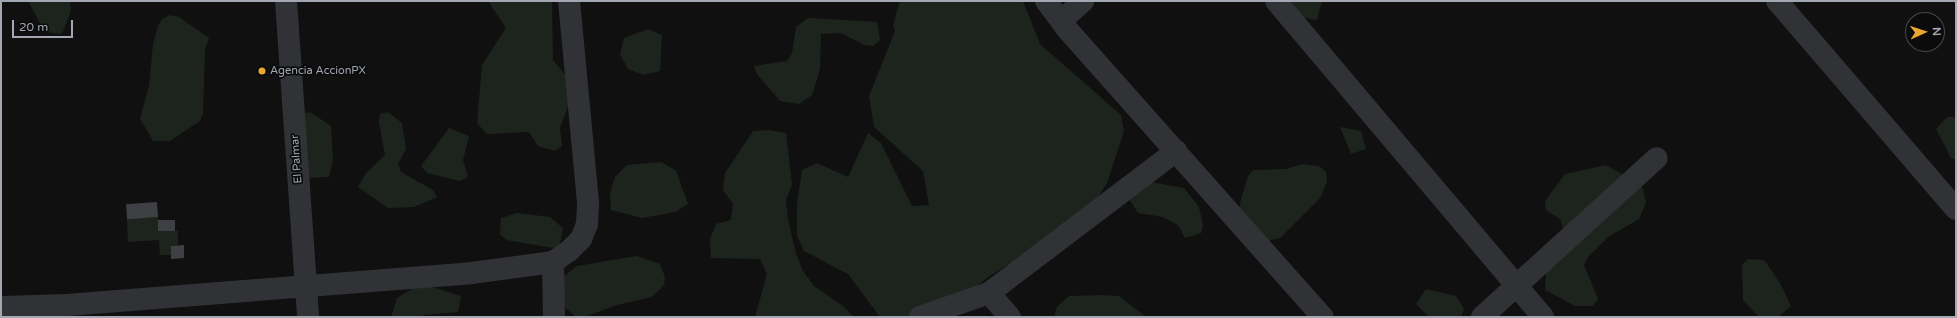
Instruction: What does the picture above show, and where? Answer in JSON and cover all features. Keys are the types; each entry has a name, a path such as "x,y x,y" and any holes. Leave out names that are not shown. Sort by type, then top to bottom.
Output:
{"street":[{"name":"El Palmar","path":"286,1 308,317"},
{"path":"1,307 83,310 306,285 471,273 552,262 570,250 581,239 587,224 588,202 569,1"},
{"path":"1046,1 1061,21 1323,317"},
{"path":"1061,21 1084,1"},
{"path":"1276,1 1518,285 1543,317"},
{"path":"1782,3 1956,209"},
{"path":"920,317 989,293 1176,152"},
{"path":"1482,317 1657,158"},
{"path":"552,262 554,317"},
{"path":"989,293 1010,317"}],"shaded area":[{"path":"28,1 70,1 71,11 62,34 45,32"},
{"path":"488,1 552,1 553,60 575,87 560,128 562,146 555,151 538,146 529,132 487,134 477,123 482,65 506,28"},
{"path":"900,1 1023,1 1040,44 1121,115 1124,131 1107,183 1087,215 988,277 940,317 880,317 848,274 804,251 797,236 797,203 802,170 817,163 848,177 868,133 881,143 912,206 929,205 923,171 874,127 869,96 895,31 893,25"},
{"path":"1289,1 1322,1 1317,20 1300,17"},
{"path":"170,15 179,17 209,38 205,49 203,113 200,121 170,141 153,141 140,119 149,86 153,44 158,26 162,19"},
{"path":"808,18 877,22 880,40 873,46 864,45 841,33 821,34 820,69 812,95 799,104 780,101 757,74 754,66 787,61 792,53 796,27"},
{"path":"648,29 662,35 660,71 644,75 628,69 620,54 624,38"},
{"path":"310,112 331,126 333,160 329,177 305,178 293,116"},
{"path":"388,112 402,123 406,149 398,164 401,172 433,190 437,197 414,207 388,208 358,187 366,173 385,155 379,122 380,114"},
{"path":"1947,117 1956,117 1956,160 1951,158 1936,129"},
{"path":"1340,127 1361,131 1366,149 1351,154"},
{"path":"449,128 469,136 463,160 468,177 460,181 427,173 421,166"},
{"path":"770,130 786,133 792,184 786,200 788,219 796,254 803,271 814,286 843,306 854,317 755,317 767,274 760,259 711,258 710,239 716,224 731,220 733,204 723,190 725,173 753,131"},
{"path":"661,162 676,171 688,204 675,212 642,218 611,210 610,193 615,177 627,165"},
{"path":"1302,164 1319,166 1326,172 1327,182 1320,198 1280,238 1264,242 1239,228 1240,203 1248,176 1253,170 1286,169"},
{"path":"1606,165 1642,186 1646,202 1639,219 1608,237 1588,257 1584,265 1598,299 1593,306 1575,306 1545,290 1546,272 1565,234 1560,219 1546,210 1545,201 1565,174"},
{"path":"1151,182 1184,188 1199,207 1203,225 1201,233 1185,238 1178,225 1163,217 1138,213 1129,199"},
{"path":"517,213 550,217 563,228 559,249 507,240 500,235 501,218"},
{"path":"158,217 158,231 178,231 178,245 171,246 171,255 160,255 159,240 128,242 127,218"},
{"path":"637,256 660,264 665,277 664,285 652,297 617,305 584,317 575,316 561,304 560,279 577,266"},
{"path":"1748,259 1764,260 1780,283 1791,306 1778,317 1759,317 1743,300 1742,265"},
{"path":"429,286 461,296 458,312 424,315 421,317 391,317 397,298 412,289"},
{"path":"1426,289 1456,296 1464,309 1461,317 1429,317 1416,304"},
{"path":"1069,296 1119,296 1146,317 1054,317 1057,307"}],"building":[{"path":"157,202 158,217 127,219 126,204"},
{"path":"158,220 175,220 175,231 158,231"},
{"path":"184,245 184,258 171,259 171,246"}],"place":[{"name":"Agencia AccionPX","path":"262,71"}]}
